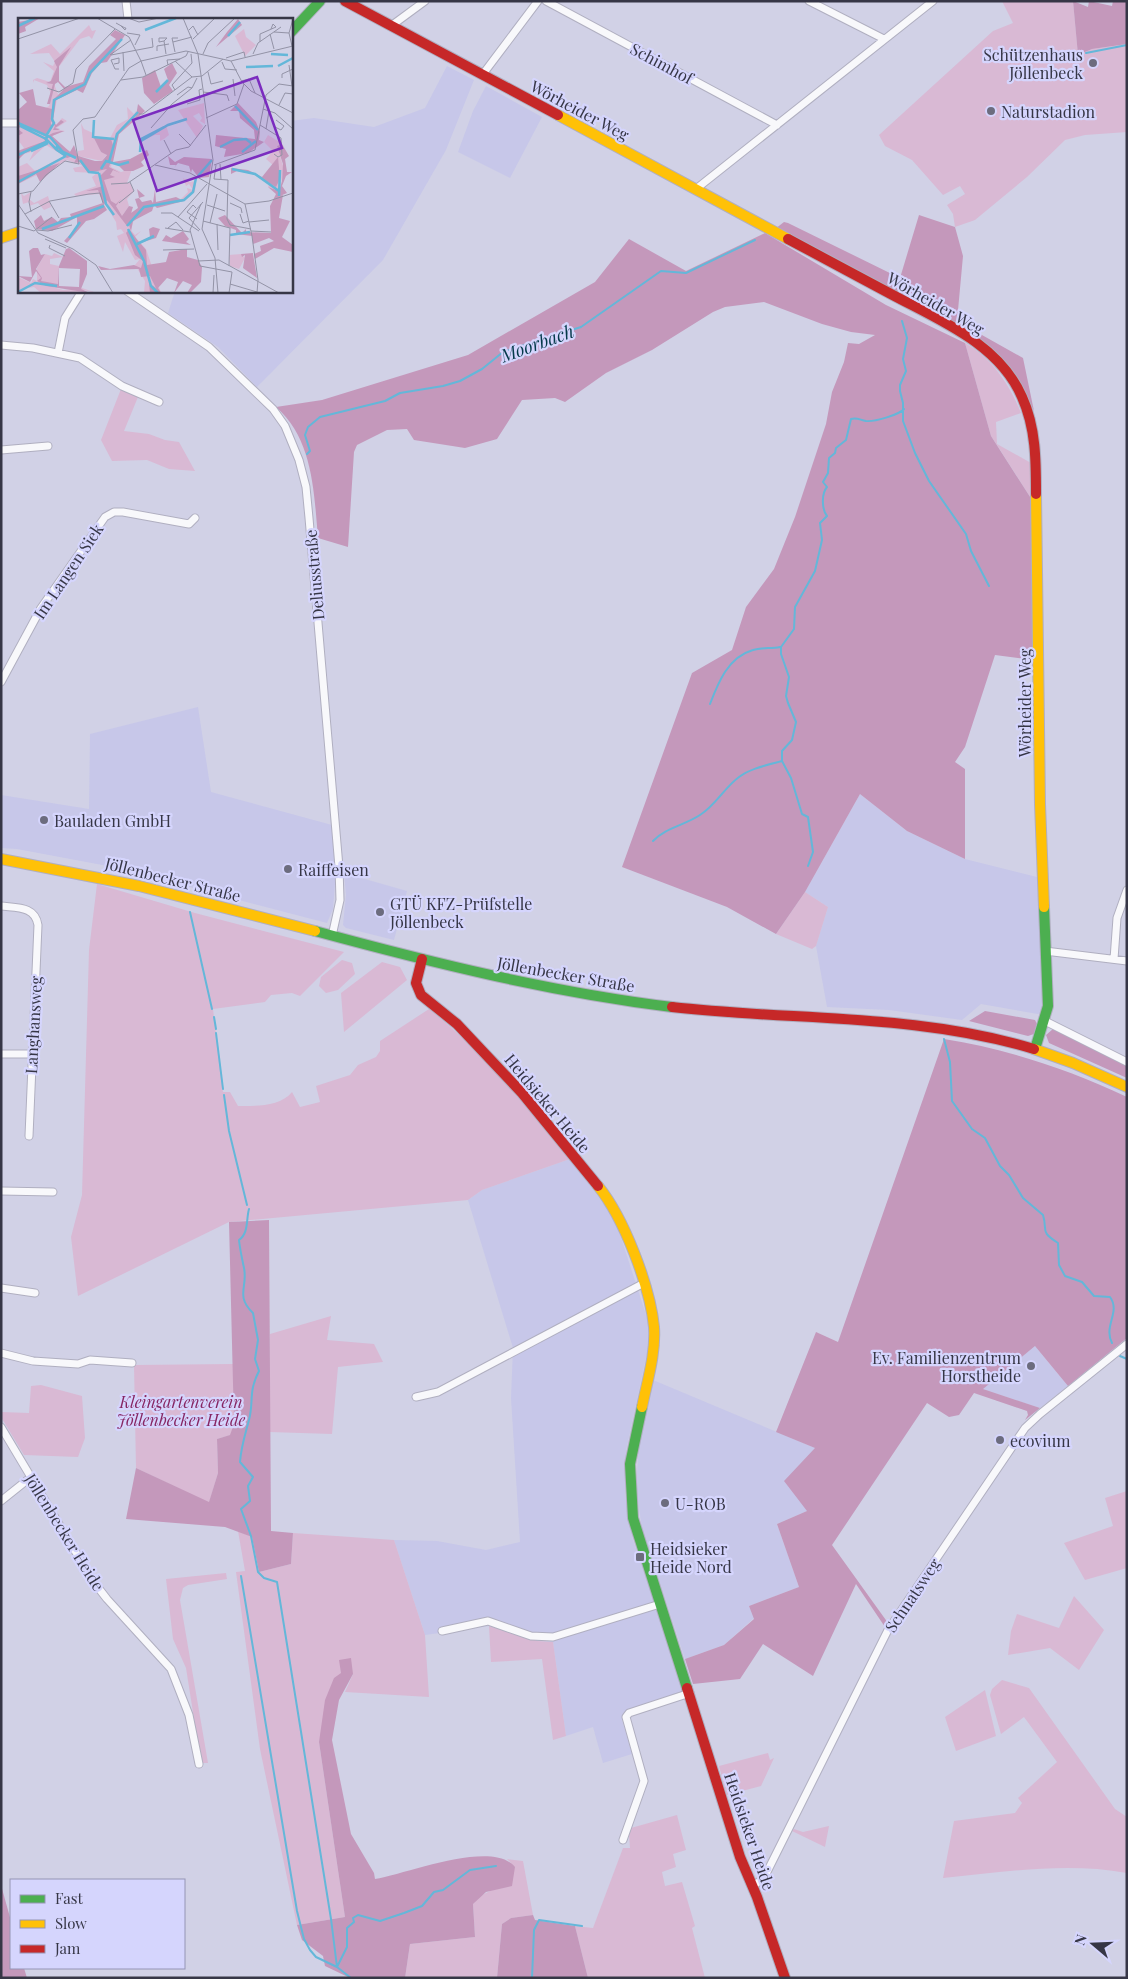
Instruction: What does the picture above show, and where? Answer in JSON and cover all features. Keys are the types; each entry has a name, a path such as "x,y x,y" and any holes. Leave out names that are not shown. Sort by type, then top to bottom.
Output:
{"street":[{"path":"126,1 128,18"},
{"path":"292,31 320,1"},
{"name":"Wörheider Weg","path":"345,1 978,343 1008,374 1029,410 1036,452 1040,804 1048,1006 1036,1049"},
{"path":"392,26 426,1"},
{"path":"483,74 538,1"},
{"name":"Schimhof","path":"546,1 777,125"},
{"path":"809,1 884,39"},
{"path":"696,190 933,1"},
{"path":"1,123 18,123"},
{"path":"1,238 18,232"},
{"path":"58,353 65,318 81,292"},
{"name":"Deliusstraße","path":"128,292 209,347 256,392 285,426 299,460 306,495 339,867 340,900 332,936"},
{"path":"1,345 80,358 122,386 158,402"},
{"path":"1,450 48,446"},
{"name":"Im Langen Siek","path":"1,682 16,650 41,608 105,517 114,512 123,512 189,524 195,518"},
{"name":"Jöllenbecker Straße","path":"1,859 142,886 422,959 534,985 624,1001 749,1014 901,1022 964,1031 1036,1049 1086,1068 1127,1087"},
{"path":"1114,959 1117,918 1127,890"},
{"name":"Langhansweg","path":"1,906 23,909 34,914 38,925 29,1136"},
{"path":"1045,951 1127,961"},
{"name":"Heidsieker Heide","path":"422,959 416,983 421,995 457,1024 493,1061 522,1093 603,1192 619,1216 644,1283 653,1313 654,1344 634,1440 630,1489 636,1528 690,1693 740,1857 753,1886 785,1978"},
{"path":"1045,1020 1127,1062"},
{"path":"1,1054 31,1054"},
{"path":"1,1190 53,1192"},
{"path":"416,1397 438,1392 644,1283"},
{"path":"1,1288 35,1293"},
{"name":"Schnatsweg","path":"753,1886 764,1878 888,1630 990,1479 1032,1420 1127,1344"},
{"path":"1,1353 33,1361 78,1364 90,1360 132,1363"},
{"name":"Jöllenbecker Heide","path":"1,1427 93,1581 171,1669 189,1715 199,1764"},
{"path":"1,1501 31,1477"},
{"path":"442,1630 488,1621 531,1636 553,1637 660,1604"},
{"path":"623,1840 644,1781 626,1717 629,1713 690,1693"}],"shaded area":[{"path":"1073,1 1088,7 1089,1 1112,6 1113,1 1127,1 1127,44 1092,49 1078,55"},
{"path":"447,66 474,80 446,150 383,260 257,387 218,347 168,313 175,292 292,292 292,121 314,118 374,127 425,108"},
{"path":"486,86 542,117 510,178 458,152 473,111"},
{"path":"919,215 955,227 963,256 957,321 1023,358 1034,411 1023,388 997,355 775,229 784,222 788,223 900,278"},
{"path":"765,233 886,305 965,343 991,436 1032,500 1034,660 995,655 965,747 955,762 965,769 965,859 907,831 860,794 805,892 776,934 727,907 622,867 692,673 732,650 746,607 774,569 795,517 826,424 832,392 844,362 848,343 859,344 875,335 851,332 822,324 764,302 725,307 713,312 652,350 606,373 565,402 555,398 522,400 497,439 465,448 414,440 407,429 387,430 357,445 354,452 348,547 318,538 313,485 304,450 298,434 276,407 322,400 468,355 595,282 629,239 686,271"},
{"path":"198,707 211,792 332,825 336,871 333,909 327,923 113,867 17,849 1,848 1,795 89,809 90,734"},
{"path":"860,794 907,831 965,859 1037,877 1044,1010 1041,1013 981,1004 962,1020 889,1010 827,1007 816,946 828,907 805,892"},
{"path":"344,873 407,891 394,940 346,928 343,925 346,895"},
{"path":"985,1011 1035,1020 1038,1026 1037,1033 1028,1036 969,1021"},
{"path":"1053,1029 1127,1064 1127,1078 1049,1043 1046,1035"},
{"path":"944,1039 991,1048 1037,1061 1127,1097 1127,1338 1068,1386 1035,1346 983,1389 1040,1408 1025,1420 1028,1415 1027,1411 974,1393 959,1415 949,1417 927,1403 832,1545 888,1623 885,1627 856,1584 813,1676 763,1644 740,1679 693,1684 685,1659 724,1645 754,1619 749,1606 799,1587 777,1524 807,1511 784,1481 815,1448 776,1432 816,1332 838,1342"},
{"path":"570,1159 615,1219 649,1324 649,1344 626,1451 625,1495 633,1540 685,1692 625,1712 622,1720 632,1754 603,1763 593,1727 566,1736 553,1642 538,1641 489,1626 425,1635 394,1540 437,1541 486,1550 520,1542 511,1398 513,1348 468,1200 482,1190"},
{"path":"269,1220 271,1531 293,1533 291,1564 259,1572 252,1537 225,1527 126,1519 136,1468 209,1502 218,1473 217,1439 230,1435 234,1424 229,1222"},
{"name":"Ev. Familienzentrum Horstheide","path":"1035,1346 1068,1386 1040,1408 982,1389"},
{"path":"653,1380 815,1448 807,1511 777,1524 799,1587 749,1606 754,1618 724,1645 685,1659 642,1529 636,1487 639,1442"},
{"path":"351,1658 353,1674 339,1700 332,1740 351,1834 374,1873 375,1879 469,1857 488,1856 504,1859 515,1867 512,1886 486,1892 473,1904 475,1937 410,1944 405,1978 350,1978 325,1966 323,1956 302,1940 297,1925 345,1917 319,1742 325,1700 334,1678 341,1673 339,1660"},
{"path":"1,1885 10,1917 10,1969 24,1969 27,1978 1,1978"},
{"path":"533,1915 535,1920 575,1926 588,1978 497,1978 502,1924 511,1918"}],"green space":[{"path":"1002,1 1073,1 1078,55 1092,49 1127,44 1127,132 1085,135 1065,140 1027,177 975,220 955,227 953,214 947,205 965,194 960,186 943,195 912,160 885,146 879,135 993,31 1013,23"},
{"path":"965,343 992,364 1006,383 1021,413 996,422 997,444 1031,463 1032,500 991,436"},
{"path":"121,389 138,397 124,431 149,434 165,440 179,442 195,471 169,469 147,460 112,461 101,440"},
{"path":"97,884 195,913 344,952 300,996 292,993 271,995 265,1002 213,1009 223,1092 230,1092 238,1106 259,1106 274,1103 281,1101 292,1092 300,1107 320,1102 316,1086 350,1075 358,1065 376,1057 380,1051 380,1041 429,1009 486,1061 570,1159 482,1190 468,1200 229,1222 78,1296 71,1237 82,1195 89,950"},
{"path":"805,892 828,907 816,946 812,949 776,934"},
{"path":"342,960 352,963 355,974 338,990 326,993 319,986 321,977"},
{"path":"382,962 400,967 407,980 344,1032 341,993"},
{"path":"331,1316 327,1340 374,1344 383,1362 338,1367 332,1434 269,1432 270,1334"},
{"name":"Kleingartenverein Jöllenbecker Heide","path":"233,1364 234,1424 231,1435 217,1439 218,1473 209,1503 136,1468 134,1365"},
{"path":"41,1385 82,1396 85,1438 78,1457 24,1455 1,1417 1,1412 29,1413 31,1386"},
{"path":"1127,1491 1127,1568 1085,1580 1064,1543 1113,1526 1105,1498"},
{"path":"238,1531 252,1537 259,1572 291,1564 293,1533 394,1540 425,1635 429,1697 345,1692 353,1674 341,1673 319,1742 345,1917 297,1925 260,1749 236,1572 245,1571"},
{"path":"226,1573 227,1579 188,1585 183,1588 180,1600 208,1763 201,1763 186,1668 173,1639 166,1579"},
{"path":"1074,1596 1104,1630 1079,1670 1050,1648 1008,1655 1011,1631 1017,1614 1059,1628"},
{"path":"489,1626 538,1641 553,1642 566,1736 553,1740 542,1659 491,1662"},
{"path":"1002,1680 1029,1688 1115,1809 1127,1817 1127,1873 1081,1868 1058,1868 943,1878 954,1821 1015,1813 1022,1803 1018,1798 1057,1762 1024,1717 1001,1734 990,1695 992,1689"},
{"path":"985,1690 996,1736 956,1751 945,1717"},
{"path":"768,1753 770,1760 774,1758 761,1786 727,1795 719,1766"},
{"path":"677,1815 686,1850 673,1854 676,1867 662,1872 665,1886 682,1882 695,1926 692,1928 705,1978 588,1978 575,1926 593,1928 623,1848 630,1848 629,1834 631,1828"},
{"path":"829,1826 825,1847 792,1831 794,1829 803,1832"},
{"path":"507,1859 523,1861 533,1915 511,1918 502,1924 497,1978 405,1978 410,1944 475,1937 473,1904 480,1896 494,1889 511,1863"}],"waterway":[{"name":"Moorbach","path":"1086,53 1127,45"},
{"name":"Moorbach","path":"307,454 310,451 305,435 308,427 320,417 385,401 400,393 443,386 460,381 482,369 503,352 581,327 661,271 686,273 755,240"},
{"path":"902,321 907,338 903,359 906,371 900,385 903,421 915,453 929,481 966,534 971,551 989,586"},
{"path":"808,866 813,852 808,817 802,814 791,778 782,761 782,751 792,740 796,722 786,696 789,677 781,654 781,647 794,629 795,607 815,571 822,540 820,523 827,516 823,502 827,487 823,482 828,473 829,458 835,453 836,448 846,440 851,419 875,420 892,416 904,409"},
{"path":"710,704 725,672 737,658 744,653 756,649 780,647"},
{"path":"653,841 663,833 706,811 734,781 744,774 782,761"},
{"path":"190,912 212,1009"},
{"path":"214,1017 216,1029"},
{"path":"216,1033 223,1089"},
{"path":"944,1039 950,1062 952,1101 972,1129 985,1138 1000,1166 1009,1175 1023,1198 1043,1215 1046,1233 1058,1243 1059,1265 1065,1276 1082,1282 1094,1296 1110,1297 1114,1308 1109,1331 1112,1343"},
{"path":"224,1095 229,1131 247,1205"},
{"path":"249,1209 246,1230 239,1240 245,1275 243,1296 253,1313 258,1340 255,1359 259,1371 252,1391 250,1413 240,1462 253,1477 248,1486 250,1501 241,1509 251,1536 258,1572 264,1578 277,1582 337,1967"},
{"path":"1120,1356 1127,1359"},
{"path":"241,1576 297,1911 304,1939 316,1957 337,1967 351,1978"},
{"path":"337,1967 347,1947 347,1928 354,1922 353,1918 358,1915 380,1921 404,1913 422,1906 434,1892 443,1890 470,1870 496,1866"},
{"path":"532,1978 534,1930 539,1920 582,1926"}],"traffic: fast":[{"path":"292,31 320,1"},
{"path":"1035,1049 1048,1006 1044,907"},
{"path":"315,931 537,985 672,1007"},
{"path":"642,1407 630,1464 633,1518 687,1688"}],"traffic: slow":[{"path":"558,115 788,239"},
{"path":"1,238 18,232"},
{"path":"1036,494 1040,804 1044,907"},
{"path":"1,859 139,886 315,931"},
{"path":"1034,1049 1073,1063 1127,1087"},
{"path":"598,1186 608,1200 626,1234 641,1273 652,1310 654,1347 642,1407"}],"traffic: jam":[{"path":"345,1 558,115"},
{"path":"788,239 965,334 998,362 1012,378 1027,409 1033,433 1036,494"},
{"path":"422,959 416,983 421,995 457,1024 522,1093 598,1186"},
{"path":"672,1007 854,1020 945,1029 990,1037 1034,1049"},
{"path":"687,1688 740,1857 757,1897 785,1978"}],"place":[{"name":"Schützenhaus Jöllenbeck","path":"1093,63"},
{"name":"Naturstadion","path":"991,111"},
{"name":"Bauladen GmbH","path":"44,820"},
{"name":"Raiffeisen","path":"288,869"},
{"name":"GTÜ KFZ-Prüfstelle Jöllenbeck","path":"380,912"},
{"name":"Ev. Familienzentrum Horstheide","path":"1031,1366"},
{"name":"ecovium","path":"1000,1440"},
{"name":"U-ROB","path":"665,1503"},
{"name":"Heidsieker Heide Nord","path":"640,1557"}]}
